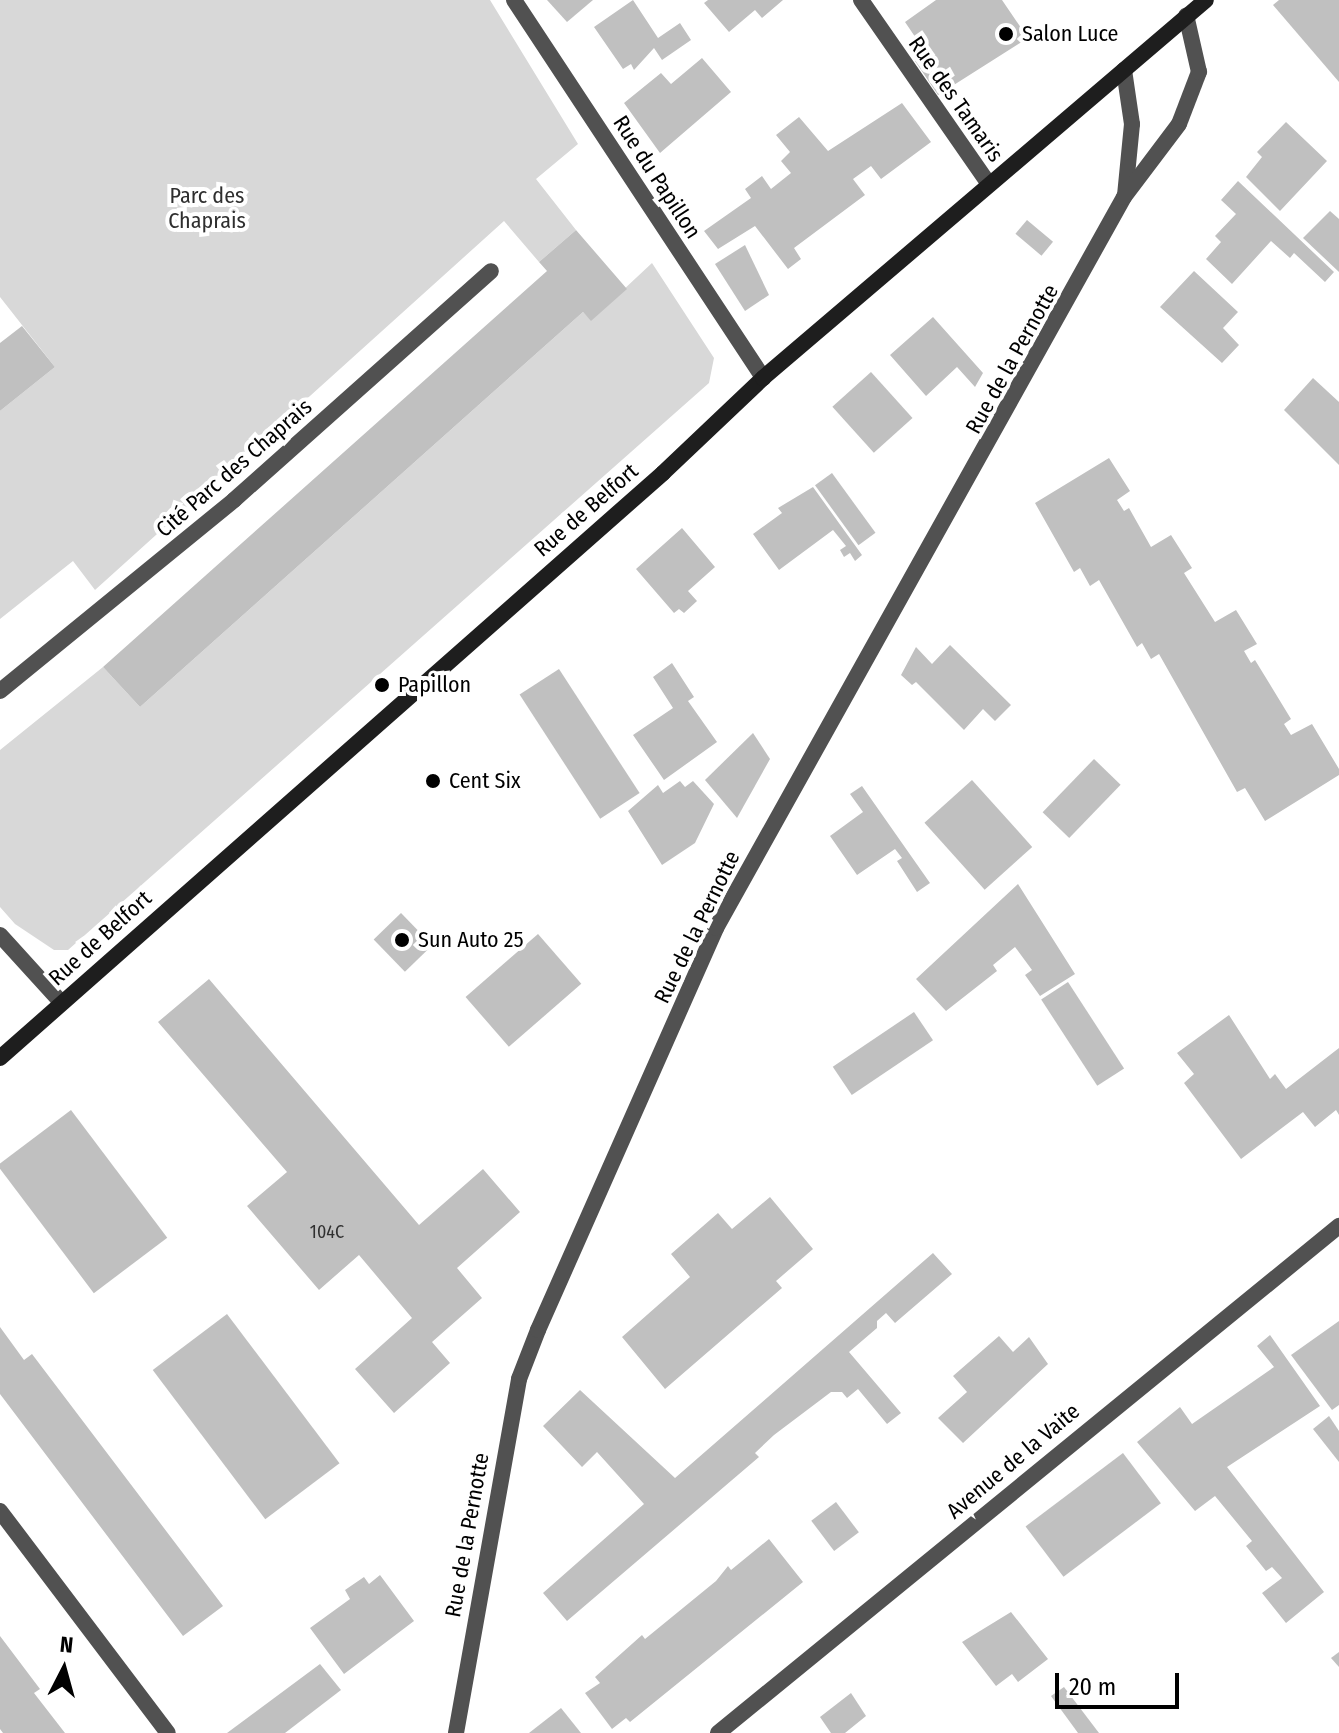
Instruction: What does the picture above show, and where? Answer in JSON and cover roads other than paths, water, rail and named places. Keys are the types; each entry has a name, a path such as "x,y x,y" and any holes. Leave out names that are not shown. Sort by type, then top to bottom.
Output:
{"main road":[{"name":"Rue de Belfort","path":"0,1058 663,473 763,378 1206,0"}],"street":[{"name":"Rue du Papillon","path":"514,0 763,378"},
{"name":"Rue des Tamaris","path":"861,0 988,183"},
{"name":"Rue de la Pernotte","path":"456,1733 519,1379 538,1330 716,928 1124,197 1179,124 1199,72 1186,15"},
{"name":"Rue de la Pernotte","path":"1124,70 1132,124 1124,197"},
{"name":"Cité Parc des Chaprais","path":"0,691 234,500 491,271"},
{"path":"0,935 61,1002"},
{"name":"Avenue de la Vaite","path":"718,1733 1339,1226"},
{"path":"0,1511 168,1733"}],"place":[{"name":"Salon Luce","path":"1006,34"},
{"name":"Papillon","path":"382,685"},
{"name":"Cent Six","path":"433,781"},
{"name":"Sun Auto 25","path":"402,940"}],"park label":[{"name":"Parc des Chaprais","path":"207,208"}]}
